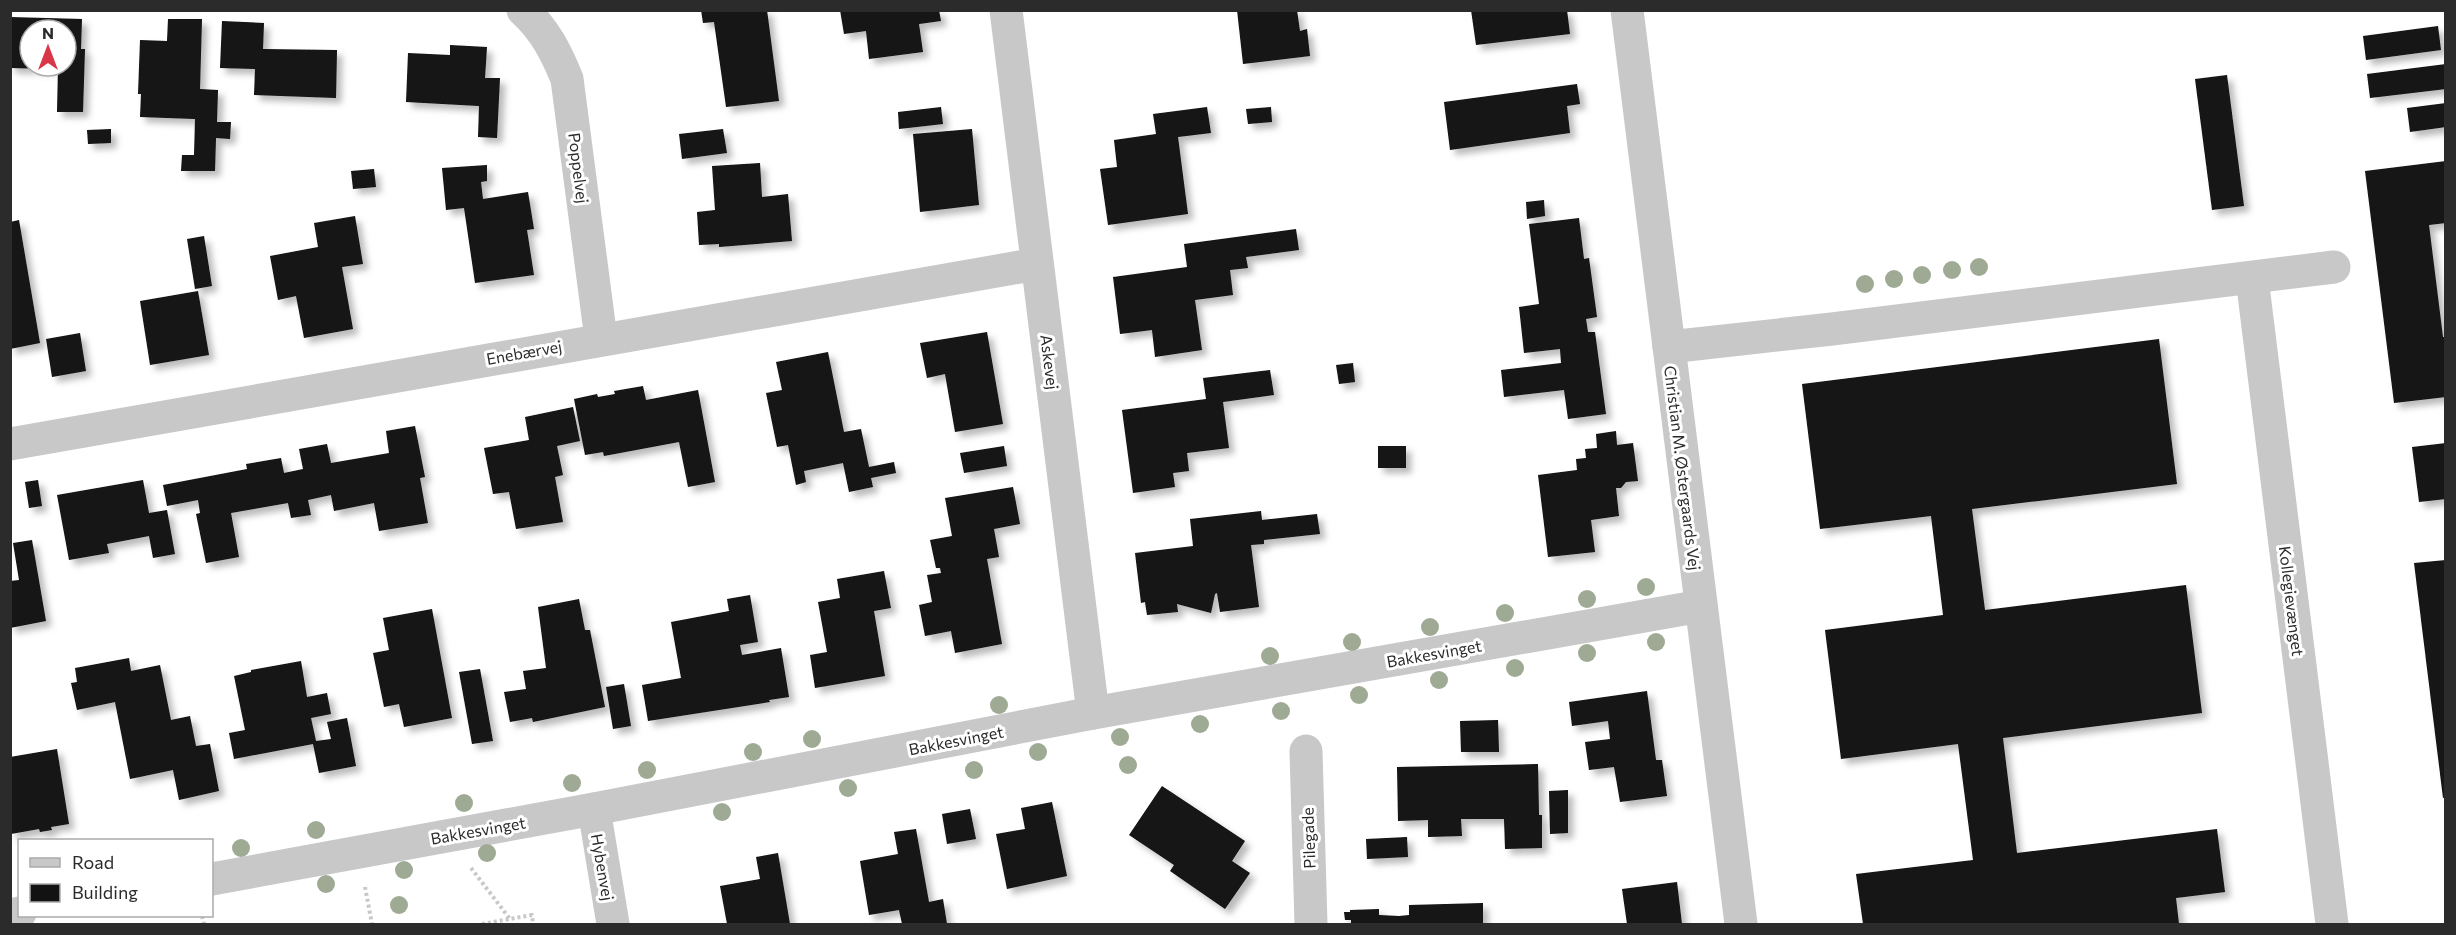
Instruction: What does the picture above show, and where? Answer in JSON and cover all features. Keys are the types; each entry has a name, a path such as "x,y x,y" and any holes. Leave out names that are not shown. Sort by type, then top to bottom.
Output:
{"street":[{"name":"Poppelvej","path":"523,10 539,25 556,51 567,79 601,339"},
{"name":"Askevej","path":"1006,10 1094,713"},
{"name":"Christian M. Østergaards Vej","path":"1627,10 1741,924"},
{"name":"Enebærvej","path":"10,444 1037,264"},
{"path":"1669,347 2334,267"},
{"name":"Kollegievænget","path":"2252,278 2332,924"},
{"name":"Bakkesvinget","path":"213,879 594,809 1094,713 1701,606"},
{"name":"Pilegade","path":"1306,751 1311,924"},
{"name":"Hybenvej","path":"594,809 613,924"}],"path":[{"path":"447,836 510,919"},
{"path":"482,924 532,915 533,924"}],"building":[{"path":"701,10 767,10 779,101 726,107 714,22 703,23"},
{"path":"840,10 939,10 941,21 919,24 923,52 869,59 866,31 844,34"},
{"path":"1237,10 1297,10 1300,31 1307,29 1310,56 1243,64"},
{"path":"1471,10 1567,10 1570,34 1476,45"},
{"path":"10,17 46,18 18,18 18,68 10,68"},
{"path":"78,19 82,19 81,49 85,49 83,112 57,112 58,78 78,78"},
{"path":"168,19 202,19 200,89 218,90 217,122 231,122 230,139 216,138 215,171 181,171 182,155 194,155 195,119 140,117 141,94 138,94 140,40 167,41"},
{"path":"222,21 264,23 263,49 337,50 336,98 254,95 255,69 220,68"},
{"path":"2438,26 2441,50 2366,60 2363,36"},
{"path":"450,45 487,47 485,78 500,78 497,138 478,137 479,106 406,102 408,53 450,55"},
{"path":"2446,64 2446,89 2370,98 2367,74"},
{"path":"2227,75 2244,206 2212,210 2195,79"},
{"path":"1577,84 1580,104 1567,106 1570,133 1450,150 1444,102"},
{"path":"2446,103 2446,127 2410,132 2407,108"},
{"path":"941,107 943,124 899,129 898,112"},
{"path":"1207,107 1211,133 1178,137 1188,214 1108,225 1100,169 1117,167 1114,140 1156,134 1153,114"},
{"path":"1271,107 1272,122 1248,124 1246,109"},
{"path":"111,129 111,143 88,144 87,130"},
{"path":"723,129 727,153 682,159 679,134"},
{"path":"972,129 979,205 920,212 913,134"},
{"path":"2446,161 2446,223 2429,225 2443,337 2446,337 2446,397 2394,403 2365,171"},
{"path":"760,163 762,197 788,194 792,241 719,247 719,244 699,245 697,212 715,210 712,166"},
{"path":"487,165 487,181 481,182 483,199 528,192 534,229 527,230 534,275 475,283 464,208 446,210 442,168"},
{"path":"374,169 376,187 353,189 351,171"},
{"path":"1544,200 1545,216 1527,219 1526,202"},
{"path":"355,216 363,264 342,267 353,329 304,338 296,296 278,300 270,256 318,247 314,223"},
{"path":"1579,218 1584,259 1589,258 1597,317 1586,319 1588,332 1595,332 1606,414 1568,419 1564,390 1504,397 1501,370 1561,363 1560,349 1524,353 1519,307 1539,304 1529,224"},
{"path":"19,220 40,343 10,349 10,222"},
{"path":"1296,229 1299,250 1246,257 1248,268 1230,270 1233,295 1195,300 1202,350 1155,357 1152,330 1120,334 1113,277 1187,267 1184,244"},
{"path":"204,236 212,286 195,289 187,239"},
{"path":"198,291 209,355 150,365 140,301"},
{"path":"987,332 1003,424 955,432 945,374 927,378 920,343"},
{"path":"80,333 86,371 52,377 46,339"},
{"path":"2159,339 2177,484 1972,509 1985,610 2186,585 2202,713 2003,738 2017,853 2217,829 2225,892 2176,898 2179,924 1863,924 1856,874 1973,860 1958,744 1841,759 1825,630 1943,615 1931,516 1820,529 1802,384"},
{"path":"828,352 844,432 861,429 869,467 894,462 896,473 871,478 873,487 849,492 843,463 804,471 806,482 796,485 788,445 777,447 766,393 782,390 776,362"},
{"path":"1353,363 1355,382 1339,384 1336,365"},
{"path":"1270,370 1274,395 1223,402 1229,448 1187,453 1189,471 1173,473 1175,487 1133,493 1122,410 1206,399 1203,378"},
{"path":"643,386 646,400 698,390 715,482 688,487 679,442 604,456 603,452 585,455 574,399 597,394 598,397 615,394 614,391"},
{"path":"573,407 580,441 557,446 563,475 555,477 563,522 516,529 509,492 493,494 484,448 529,440 525,417"},
{"path":"415,426 425,477 420,478 428,523 379,531 374,503 334,511 331,495 308,500 311,515 291,518 288,503 231,513 239,557 206,563 196,514 200,513 198,500 167,506 163,485 247,469 246,464 281,458 284,473 303,469 299,449 327,444 331,463 389,453 386,431"},
{"path":"1616,431 1617,445 1633,443 1638,481 1626,482 1621,488 1616,488 1619,516 1591,520 1595,552 1548,557 1538,475 1577,470 1576,459 1586,458 1585,449 1597,448 1596,434"},
{"path":"2446,443 2446,499 2419,502 2412,447"},
{"path":"1004,446 1007,466 964,473 960,453"},
{"path":"1378,446 1406,446 1406,468 1378,468"},
{"path":"38,480 42,506 29,508 25,482"},
{"path":"143,480 149,513 167,510 175,554 153,558 149,536 107,544 109,553 69,560 57,495"},
{"path":"1013,487 1020,524 994,529 999,557 987,559 1002,644 955,653 951,631 925,636 919,605 932,602 927,575 941,573 940,568 936,568 930,540 952,536 945,498"},
{"path":"1261,511 1262,520 1317,514 1320,534 1264,540 1264,544 1251,545 1259,607 1220,612 1217,593 1211,613 1177,604 1178,612 1147,615 1145,602 1141,603 1135,553 1193,546 1190,519"},
{"path":"32,540 46,621 10,628 10,581 19,580 13,543"},
{"path":"2446,560 2446,797 2443,798 2414,563"},
{"path":"884,571 891,608 874,611 885,676 815,688 810,655 827,652 818,602 840,598 837,579"},
{"path":"750,595 758,642 740,645 742,655 781,648 789,697 648,721 642,685 681,678 671,622 729,611 727,599"},
{"path":"579,599 585,630 590,630 605,707 533,722 532,718 510,722 504,692 526,689 523,671 546,668 538,607"},
{"path":"432,609 452,718 404,727 399,704 384,707 373,653 389,650 383,618"},
{"path":"129,658 131,671 160,665 171,720 190,716 196,746 210,744 219,791 179,800 173,770 130,779 115,702 77,710 71,683 77,682 75,668"},
{"path":"301,661 307,697 327,693 331,714 311,718 316,741 331,739 327,722 347,718 356,766 319,773 313,744 234,759 229,733 245,730 234,676 251,672 251,670"},
{"path":"480,669 493,741 472,744 459,672"},
{"path":"624,684 631,726 613,729 606,687"},
{"path":"1647,691 1656,760 1662,760 1667,796 1620,802 1614,767 1589,770 1585,742 1610,739 1608,721 1572,726 1569,702"},
{"path":"1498,720 1499,752 1461,752 1460,721"},
{"path":"57,749 69,824 51,827 52,830 40,832 39,829 11,834 10,757"},
{"path":"1538,764 1542,848 1505,849 1504,819 1461,819 1462,836 1428,837 1428,820 1398,821 1397,767"},
{"path":"1162,786 1245,841 1232,861 1250,873 1225,909 1170,871 1174,865 1129,835"},
{"path":"1568,790 1568,833 1550,834 1549,791"},
{"path":"1052,802 1067,876 1007,889 996,834 1025,829 1021,808"},
{"path":"970,809 976,839 947,844 942,814"},
{"path":"916,829 929,902 943,899 947,924 902,924 899,910 869,915 860,861 898,854 894,832"},
{"path":"1407,837 1408,857 1367,859 1366,839"},
{"path":"778,853 790,924 727,924 720,886 760,879 756,857"},
{"path":"1677,882 1682,924 1627,924 1622,889"},
{"path":"1483,903 1483,924 1351,924 1351,920 1345,920 1344,912 1379,909 1379,915 1399,916 1409,915 1409,905"}]}
